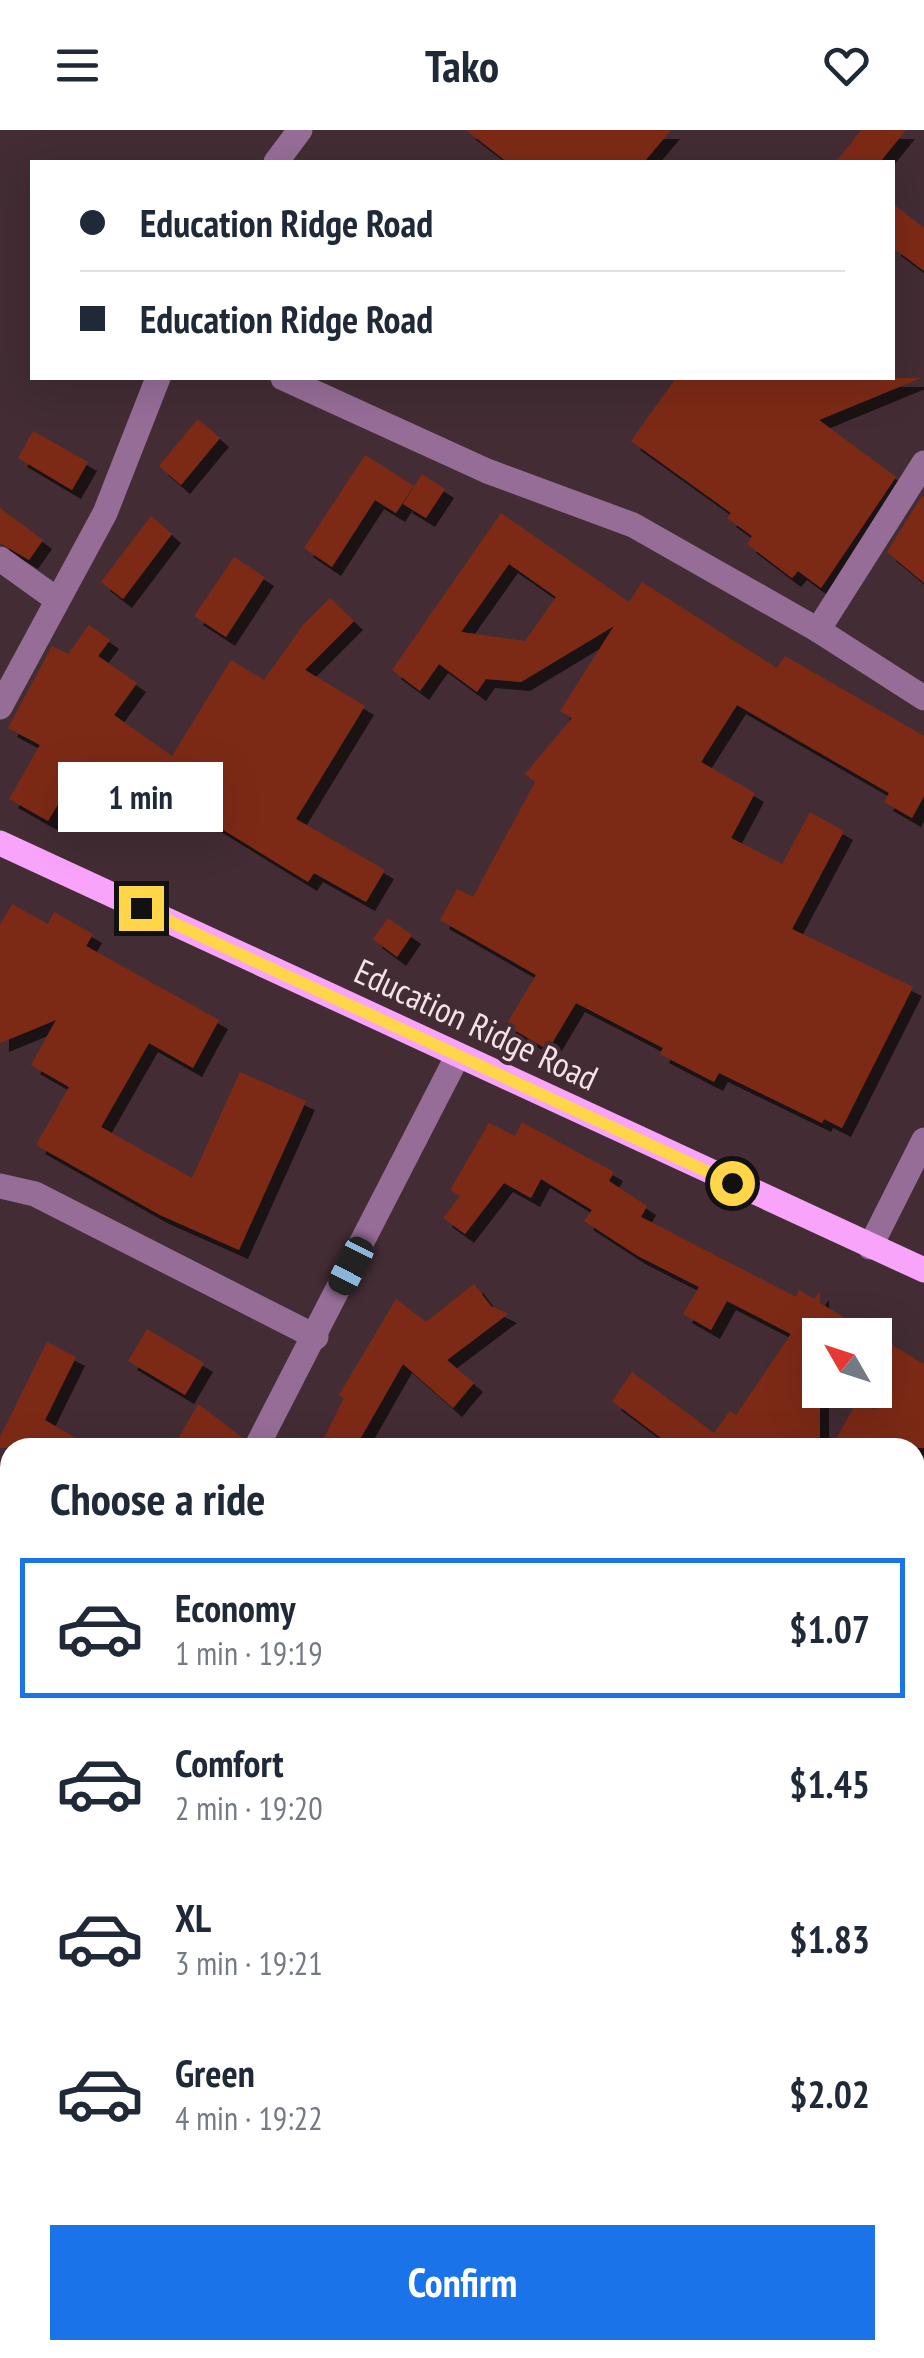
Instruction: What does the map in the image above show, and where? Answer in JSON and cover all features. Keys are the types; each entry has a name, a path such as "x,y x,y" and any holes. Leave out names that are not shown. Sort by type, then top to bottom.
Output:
{"main road":[{"name":"Education Ridge Road","path":"0,843 924,1270"}],"street":[{"path":"278,160 300,130"},
{"path":"0,707 105,513 157,380"},
{"path":"287,380 487,471 633,525 818,630 924,698"},
{"path":"818,630 924,463"},
{"path":"0,559 56,599"},
{"path":"261,1438 458,1055"},
{"path":"870,1247 913,1187 924,1140"},
{"path":"0,1186 35,1194 316,1337"}],"building":[{"path":"466,130 671,130 646,160 504,160"},
{"path":"861,130 906,130 882,160 838,160"},
{"path":"895,205 924,228 924,271 895,249"},
{"path":"921,378 819,420 896,477 821,588 798,571 792,578 747,544 752,536 727,518 731,513 631,441 675,380"},
{"path":"198,419 220,438 181,485 159,466"},
{"path":"33,431 88,462 72,490 18,458"},
{"path":"365,455 414,486 396,513 375,500 332,567 304,548"},
{"path":"422,474 445,489 426,518 403,504"},
{"path":"924,498 924,583 887,552"},
{"path":"0,508 43,540 29,560 0,543"},
{"path":"501,513 629,602 642,582 777,668 785,656 924,736 924,796 912,818 884,802 889,793 737,705 701,762 755,793 731,838 782,864 810,812 844,831 792,929 913,987 842,1128 824,1119 822,1123 719,1073 714,1082 660,1054 663,1048 576,1003 548,1050 506,1025 536,975 440,920 457,889 473,897 535,782 525,774 572,718 560,711 614,626 521,682 486,679 477,692 439,664 420,691 392,670","holes":["509,564 556,597 525,641 461,632"]},
{"path":"151,516 172,534 123,599 101,582"},
{"path":"234,557 265,577 226,637 194,616"},
{"path":"330,598 354,621 305,670 365,706 296,819 385,870 366,902 314,873 308,882 142,780 132,795 83,763 48,821 9,799 40,745 8,728 52,646 68,654 89,625 110,640 98,656 137,683 114,715 172,756 231,660 264,680 303,625"},
{"path":"12,904 48,924 54,912 93,934 86,946 219,1020 193,1068 149,1043 101,1127 192,1178 240,1072 306,1101 239,1250 160,1215 36,1145 69,1087 31,1065 56,1020 0,1043 0,925"},
{"path":"388,918 412,935 397,957 373,939"},
{"path":"522,1122 614,1172 609,1181 647,1206 641,1217 796,1297 799,1290 814,1299 820,1291 820,1303 845,1318 802,1318 802,1408 820,1408 820,1438 661,1438 612,1401 632,1372 714,1433 730,1411 736,1415 791,1334 727,1301 711,1330 683,1314 699,1287 638,1256 584,1221 592,1210 541,1179 531,1198 504,1183 465,1234 443,1218 460,1196 450,1190 489,1123 515,1136"},
{"path":"474,1284 491,1306 508,1314 447,1360 474,1383 453,1408 403,1364 361,1438 324,1438 344,1398 339,1395 396,1299 426,1322"},
{"path":"147,1329 204,1363 185,1395 128,1361"},
{"path":"47,1342 76,1357 45,1420 76,1438 0,1437"},
{"path":"892,1345 924,1364 924,1438 837,1438 854,1408 892,1408"},
{"path":"198,1404 243,1438 179,1438"}],"route":[{"path":"141,908 732,1183"}]}
